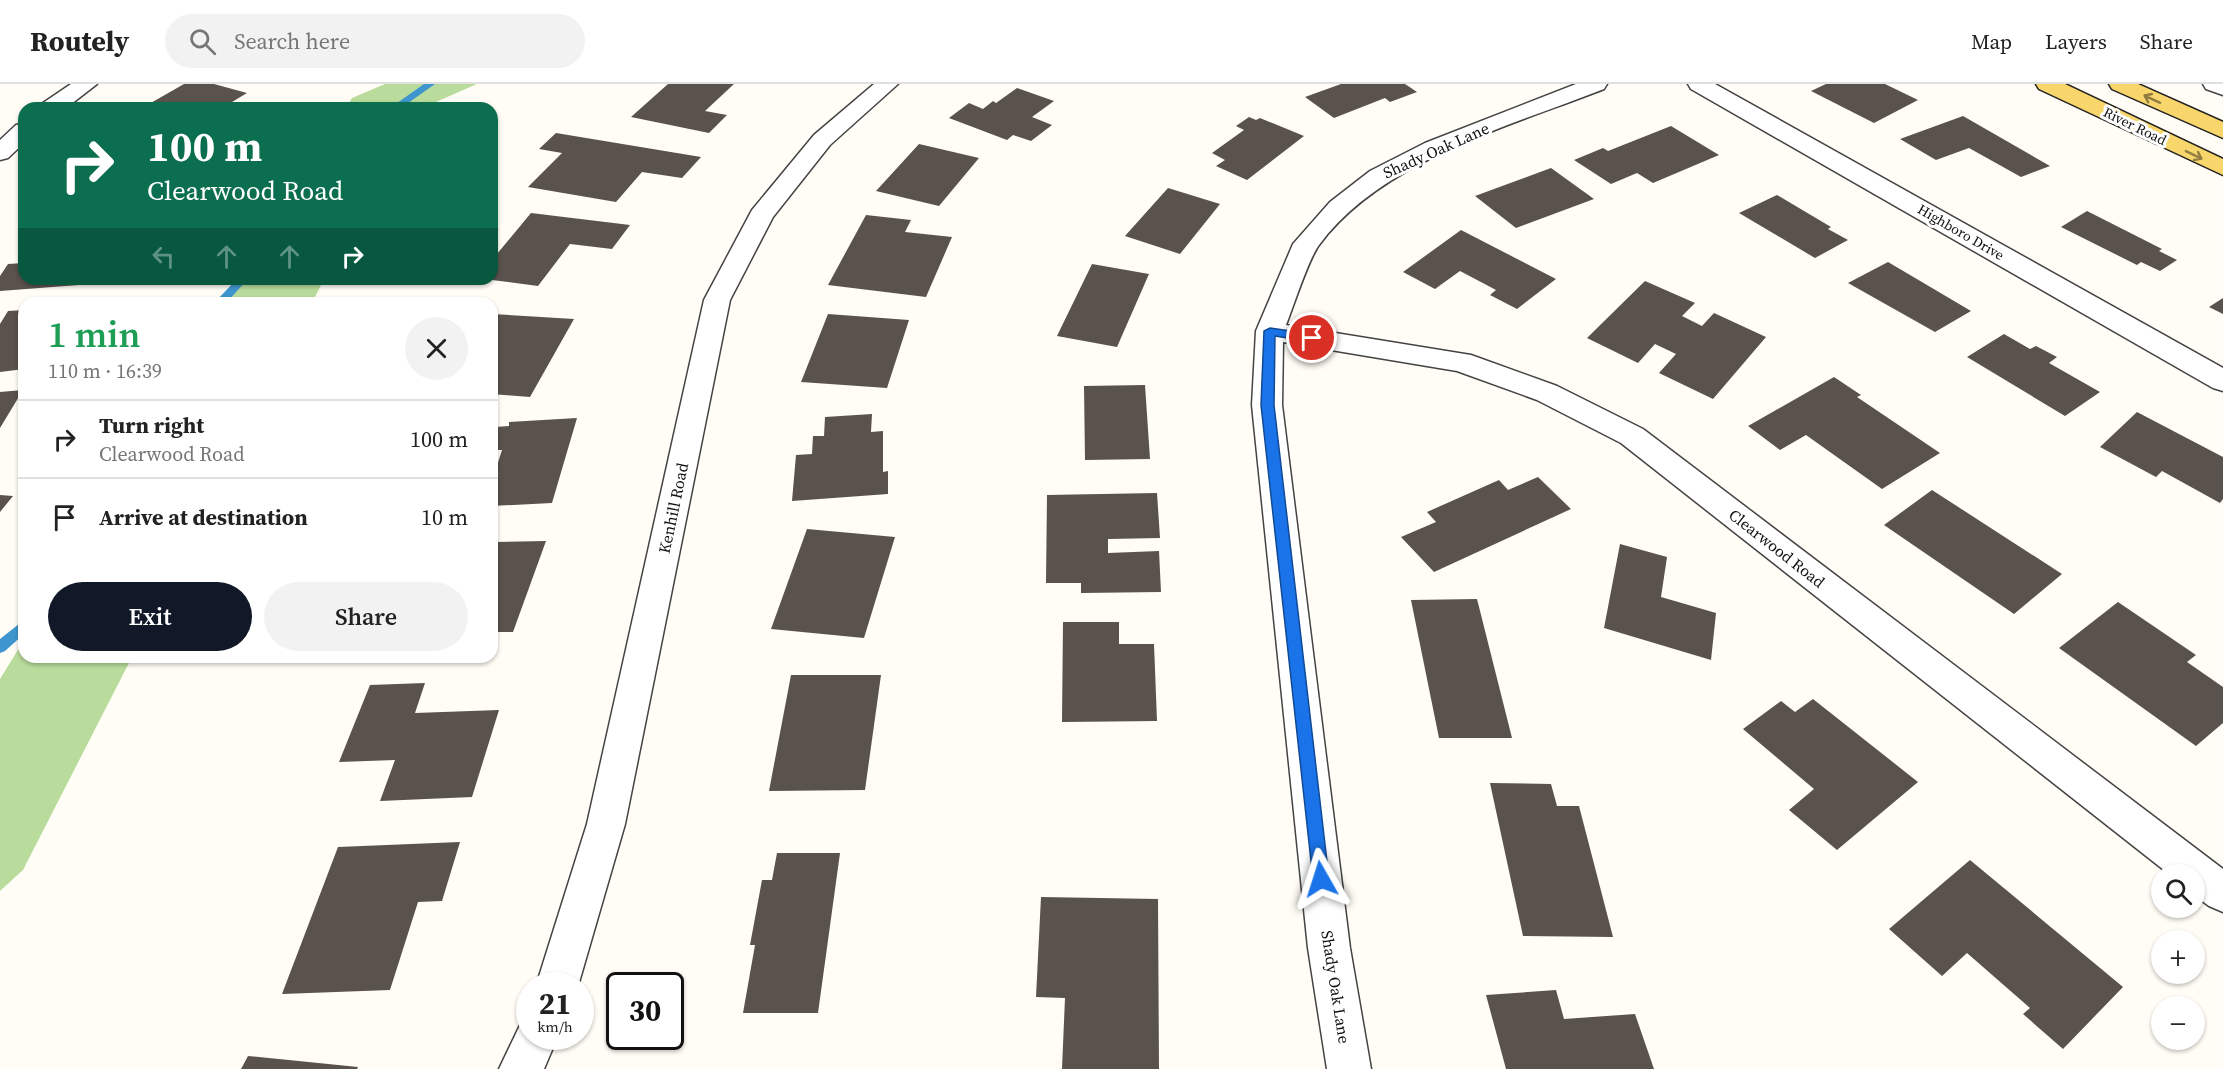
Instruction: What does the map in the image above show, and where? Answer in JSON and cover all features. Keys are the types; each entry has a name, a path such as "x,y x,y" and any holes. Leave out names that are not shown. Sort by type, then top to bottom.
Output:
{"main road":[{"name":"River Road","path":"2047,84 2223,168"},
{"name":"River Road","path":"2120,84 2223,131"}],"street":[{"path":"60,102 86,84"},
{"name":"Kenhill Road","path":"561,972 606,824 717,300 761,215 822,140 887,84"},
{"name":"Shady Oak Lane","path":"1349,1069 1329,948 1268,405 1270,331 1306,244 1339,207 1379,176 1433,148 1596,84"},
{"name":"Highboro Drive","path":"1699,84 2223,381"},
{"path":"2214,84 2223,88"},
{"path":"0,153 18,135"},
{"name":"Clearwood Road","path":"1270,331 1461,362 1547,393 1632,436 2223,893"},
{"path":"521,1069 530,1050"}],"green space":[{"path":"385,84 477,84 436,102 350,102 352,98"},
{"path":"238,285 321,285 315,297 232,297"},
{"path":"18,650 18,663 129,663 23,870 0,891 0,679"}],"building":[{"path":"184,84 214,84 247,93 232,102 152,102"},
{"path":"668,84 734,84 705,111 727,115 709,133 631,117"},
{"path":"1341,84 1405,84 1417,92 1390,102 1385,98 1334,118 1305,97"},
{"path":"1826,84 1885,84 1918,100 1874,123 1811,91"},
{"path":"1017,88 1054,101 1032,117 1052,125 1031,141 1013,135 1007,140 949,118 969,103 983,109"},
{"path":"1963,116 2050,166 2021,177 1969,148 1936,160 1900,139"},
{"path":"1249,117 1256,120 1260,118 1304,136 1247,180 1216,166 1225,160 1212,153 1244,130 1236,126"},
{"path":"1671,126 1719,155 1653,183 1637,173 1611,184 1574,160 1603,148 1608,151"},
{"path":"556,133 701,157 682,178 642,172 616,202 528,187 562,153 539,149"},
{"path":"919,144 979,158 939,206 876,191"},
{"path":"1551,168 1594,199 1516,228 1475,196"},
{"path":"1168,188 1220,204 1180,254 1125,236"},
{"path":"1777,195 1831,227 1828,229 1848,240 1815,258 1739,213"},
{"path":"2087,211 2162,249 2159,251 2177,260 2160,271 2141,262 2137,265 2061,227"},
{"path":"531,213 630,225 612,249 570,244 538,286 498,281 498,253"},
{"path":"866,215 911,220 905,232 952,237 926,297 828,285"},
{"path":"1461,230 1556,279 1517,309 1490,295 1496,290 1460,271 1435,289 1403,272"},
{"path":"1888,262 1971,311 1935,332 1848,283"},
{"path":"18,263 18,285 79,285 0,291 0,276 8,264"},
{"path":"1092,264 1149,274 1117,347 1057,336"},
{"path":"1645,281 1695,303 1682,316 1702,326 1714,313 1766,337 1713,399 1659,373 1676,354 1655,344 1638,363 1587,338"},
{"path":"2223,298 2223,314 2209,307"},
{"path":"18,310 18,370 0,372 0,324 8,311"},
{"path":"498,314 574,319 530,397 498,394"},
{"path":"828,314 909,320 887,388 801,382"},
{"path":"2004,334 2030,349 2036,346 2057,357 2049,363 2100,392 2065,416 1967,357"},
{"path":"1834,377 1861,395 1857,397 1940,453 1882,489 1806,435 1780,450 1748,426"},
{"path":"1145,385 1150,459 1085,460 1084,386"},
{"path":"18,390 18,398 0,428 0,392"},
{"path":"2137,412 2223,457 2223,499 2220,503 2162,471 2156,477 2100,447"},
{"path":"872,414 871,432 883,431 883,472 888,471 888,494 792,501 796,455 812,454 813,436 824,436 825,417"},
{"path":"577,418 552,503 498,506 498,462 502,450 498,450 498,427 509,426 509,422"},
{"path":"1538,477 1571,509 1434,572 1401,537 1436,522 1427,512 1499,480 1508,490"},
{"path":"1932,490 2062,574 2014,614 1884,525"},
{"path":"1157,493 1160,538 1108,539 1108,553 1159,551 1161,592 1081,593 1081,583 1046,583 1047,495"},
{"path":"0,495 13,496 0,512"},
{"path":"807,529 895,537 864,638 771,629"},
{"path":"546,541 513,632 498,632 498,542"},
{"path":"1620,544 1667,557 1661,597 1716,613 1711,660 1604,628"},
{"path":"1477,599 1512,738 1439,738 1411,600"},
{"path":"2118,602 2196,655 2187,662 2223,687 2223,723 2196,746 2059,648"},
{"path":"1063,622 1119,622 1119,644 1154,644 1157,721 1062,722"},
{"path":"791,675 881,675 865,790 769,791"},
{"path":"425,683 415,713 499,710 472,797 380,801 395,760 339,762 370,685"},
{"path":"1813,699 1918,782 1837,850 1789,810 1814,789 1743,729 1781,701 1795,712"},
{"path":"1490,783 1551,784 1557,806 1579,806 1613,937 1523,936"},
{"path":"460,842 442,901 418,902 390,990 282,994 338,847"},
{"path":"777,853 840,853 818,1013 743,1013 755,945 750,945 762,880 772,880"},
{"path":"1970,860 2123,987 2063,1049 2023,1014 2030,1008 1967,953 1942,976 1889,929"},
{"path":"1041,897 1158,899 1159,1069 1062,1069 1065,998 1036,997"},
{"path":"1556,990 1564,1019 1635,1014 1654,1069 1506,1069 1486,995"},
{"path":"248,1056 358,1067 357,1069 241,1069"}],"waterway":[{"path":"404,102 430,84"},
{"path":"226,297 237,285"},
{"path":"0,647 18,631"}],"route":[{"path":"1312,338 1270,331 1268,405 1321,879"}]}
